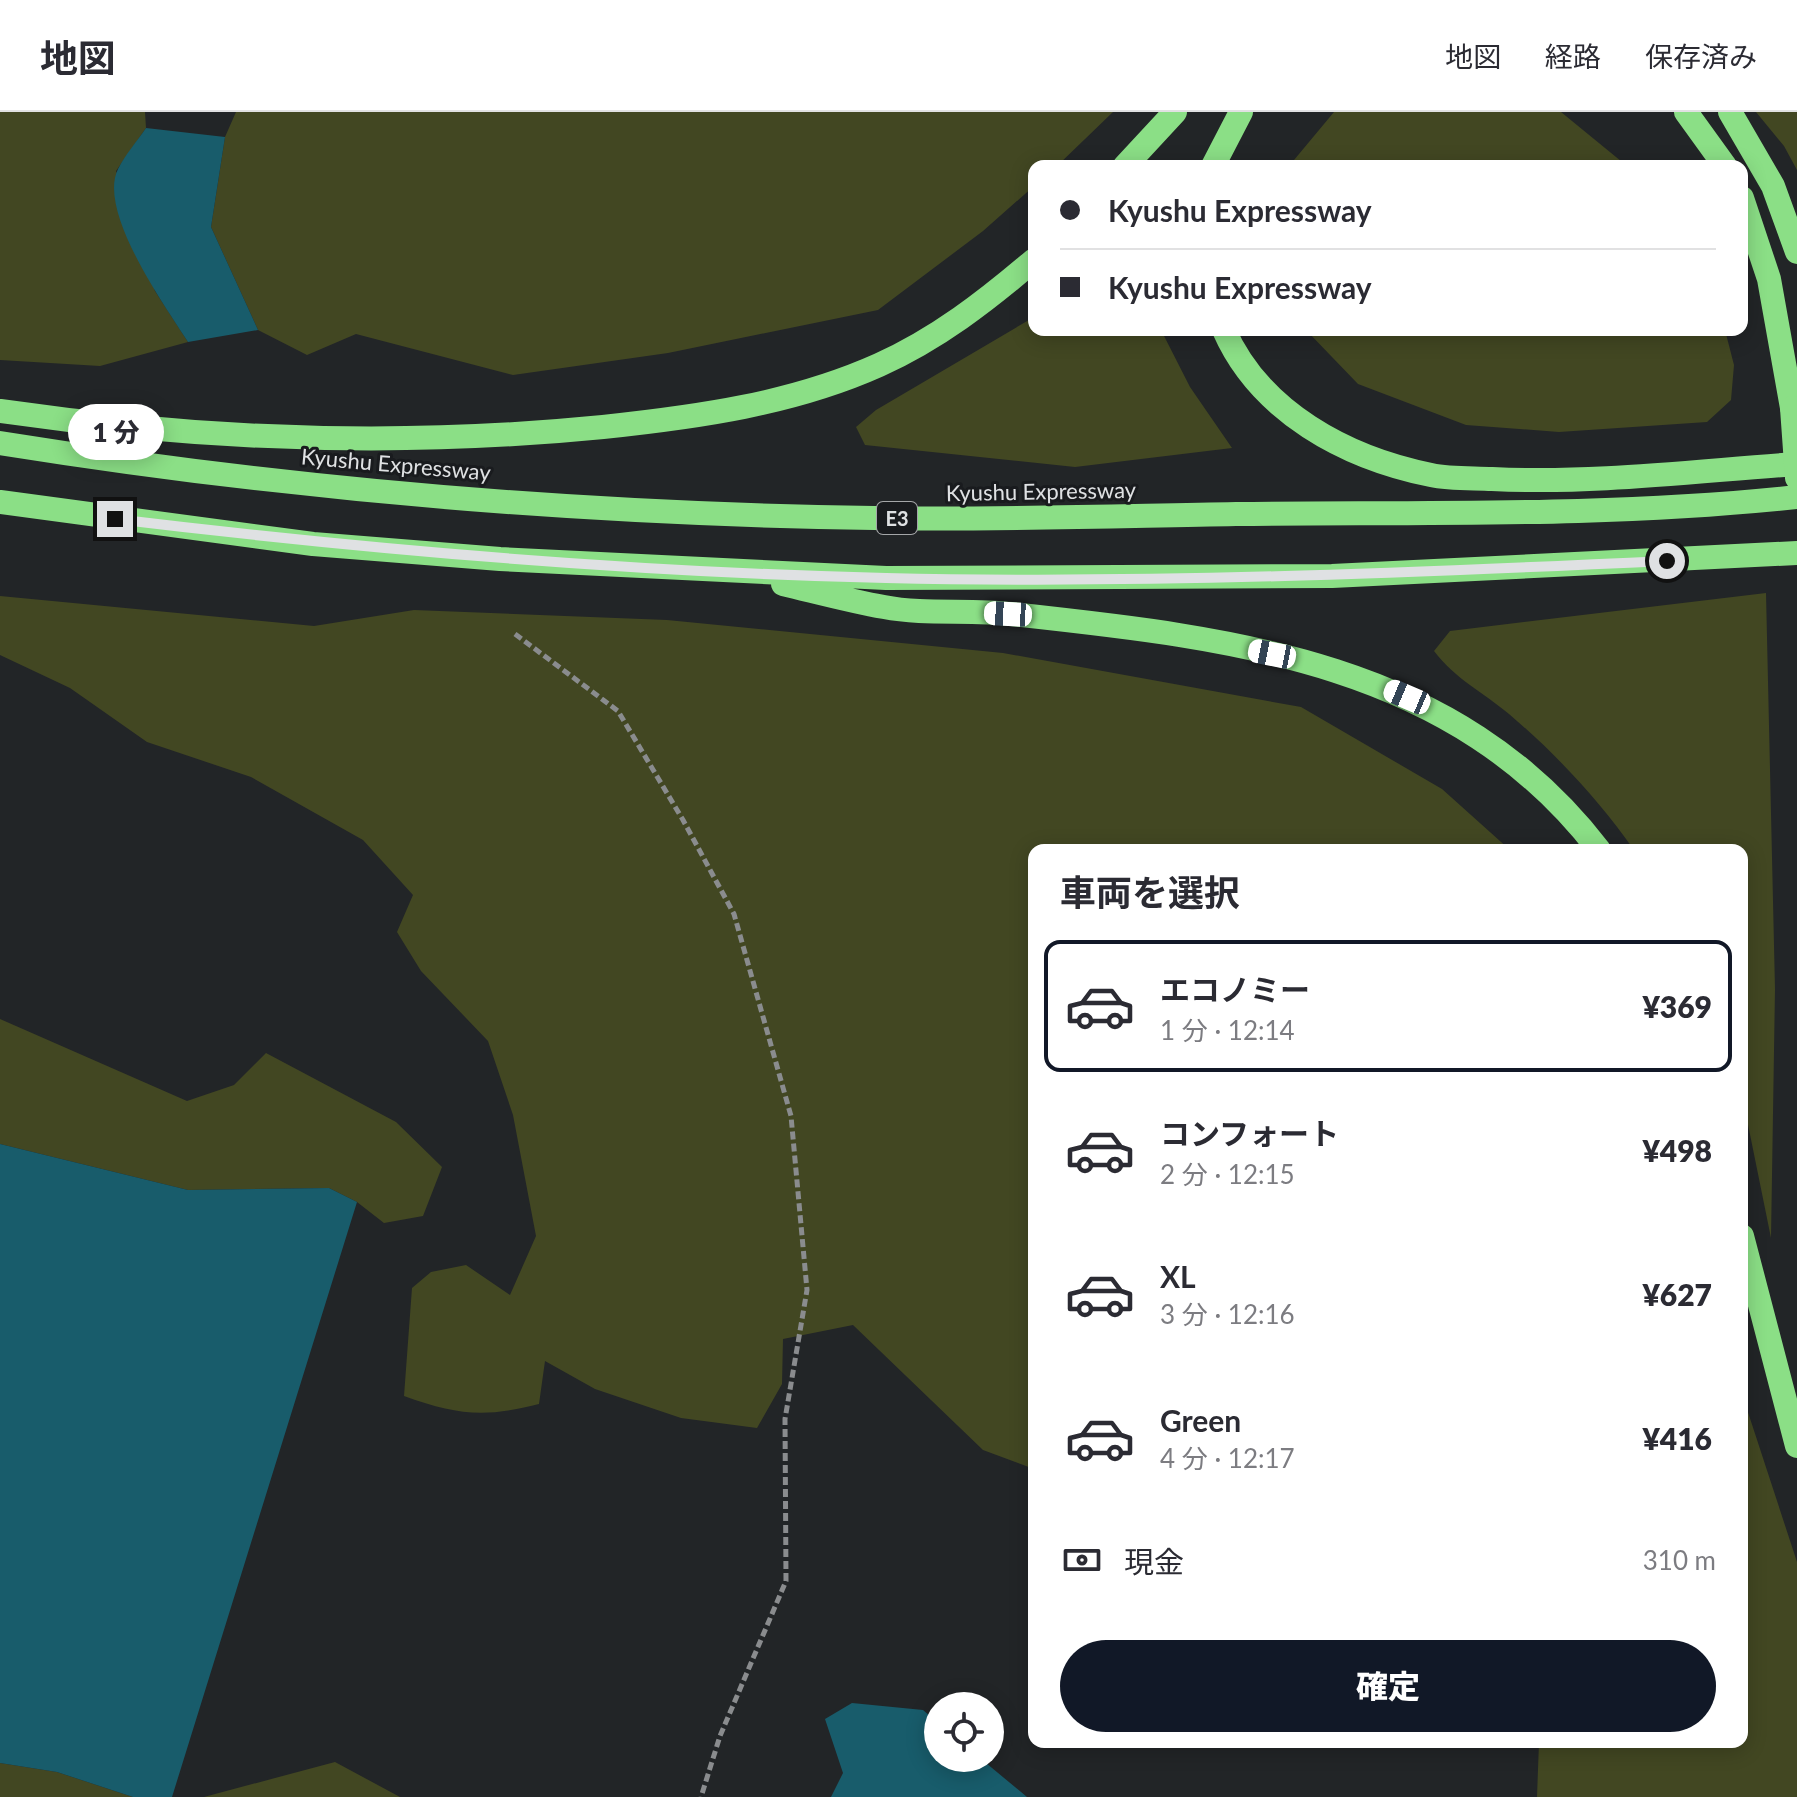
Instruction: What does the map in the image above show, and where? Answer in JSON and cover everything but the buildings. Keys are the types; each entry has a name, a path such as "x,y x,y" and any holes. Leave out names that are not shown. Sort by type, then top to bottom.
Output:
{"highway":[{"path":"1131,160 1175,112"},
{"path":"1216,160 1241,112"},
{"path":"1686,112 1721,160"},
{"path":"1730,112 1773,186 1797,252"},
{"path":"1748,216 1769,279 1792,408 1797,478"},
{"path":"0,411 161,430 420,440 539,433 734,410 812,390 879,365 944,330 1028,265"},
{"path":"1227,336 1248,373 1283,409 1329,441 1433,476 1538,481 1797,464"},
{"name":"Kyushu Expressway","path":"0,443 134,464 342,486 707,513 877,519 1550,514 1797,497"},
{"path":"0,502 313,544 500,559 886,578 1332,576 1797,553"},
{"path":"720,569 887,608 1008,614 1096,625 1325,664 1434,709 1481,738 1524,769 1574,817 1594,844"},
{"path":"1748,1259 1797,1446"}],"path":[{"path":"515,634 618,711 683,820 734,914 791,1116 807,1290 785,1419 786,1581 720,1736 701,1797"}],"green space":[{"path":"0,112 145,112 146,128 116,171 155,291 188,342 100,366 0,360"},
{"path":"236,112 1113,112 1063,160 1028,160 1028,191 983,231 878,310 668,353 513,375 356,334 307,355 258,330 211,227 225,137"},
{"path":"1334,112 1561,112 1620,160 1294,160"},
{"path":"1756,112 1797,112 1797,170 1784,146"},
{"path":"1028,321 1028,336 1164,336 1190,387 1232,448 1075,467 865,445 856,427 876,410"},
{"path":"1312,336 1727,336 1734,365 1731,400 1707,422 1559,432 1466,425 1358,384"},
{"path":"1766,593 1775,989 1771,1238 1748,1125 1748,844 1629,844 1560,761 1509,714 1451,670 1434,651 1450,631"},
{"path":"0,596 314,626 414,610 667,620 1003,653 1301,707 1442,789 1503,844 1028,844 1028,1467 983,1450 853,1325 783,1339 782,1384 757,1428 681,1418 595,1389 545,1361 539,1404 486,1413 456,1411 404,1396 412,1288 431,1272 466,1265 510,1295 536,1236 513,1115 488,1041 421,971 397,932 413,895 363,840 251,777 147,742 70,688 0,655"},
{"path":"0,1019 187,1101 234,1085 266,1053 396,1122 442,1167 423,1216 384,1223 357,1202 329,1188 188,1190 0,1144"},
{"path":"1748,1412 1797,1562 1797,1797 1537,1797 1539,1748 1748,1748"},
{"path":"335,1762 400,1797 204,1797"},
{"path":"0,1763 57,1772 133,1797 0,1797"}],"water":[{"path":"146,128 225,137 211,227 258,330 188,342 136,258 117,209 114,187 118,169"},
{"path":"0,1144 188,1190 329,1188 357,1202 172,1797 133,1797 57,1772 0,1763"},
{"path":"852,1703 923,1710 924,1772 997,1772 1027,1797 831,1797 843,1773 825,1719"}],"route":[{"path":"115,519 313,544 500,559 886,578 1332,576 1667,561"}]}
